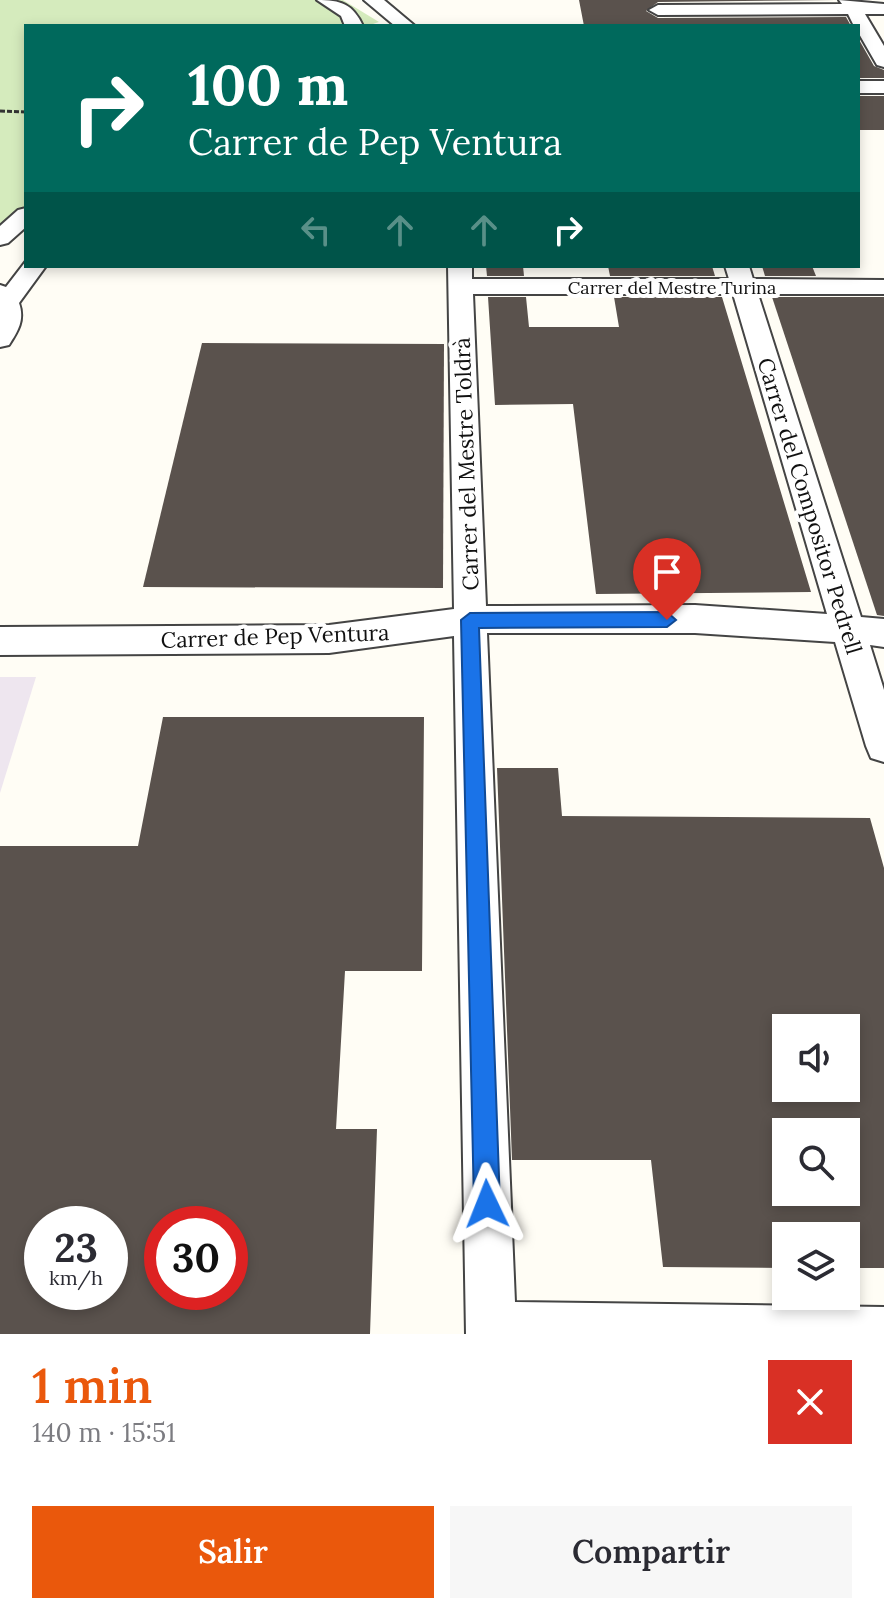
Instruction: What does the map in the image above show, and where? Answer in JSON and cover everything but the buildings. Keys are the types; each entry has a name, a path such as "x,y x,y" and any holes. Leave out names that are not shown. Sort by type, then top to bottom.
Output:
{"street":[{"path":"326,0 348,13 353,24"},
{"path":"373,0 403,24"},
{"path":"850,5 884,61"},
{"path":"659,12 850,5 884,9"},
{"path":"860,87 884,87"},
{"path":"0,238 24,217"},
{"path":"0,339 9,324 4,298 32,268"},
{"name":"Carrer del Mestre Turina","path":"460,276 740,276 884,287"},
{"name":"Carrer del Mestre Toldrà","path":"460,276 490,1331"},
{"name":"Carrer del Compositor Pedrell","path":"740,276 884,746"},
{"name":"Carrer de Pep Ventura","path":"0,641 329,639 385,634 470,620 695,619 884,633"},
{"path":"490,1331 884,1332"}],"path":[{"path":"0,111 24,112"}],"shaded area":[{"path":"0,677 36,677 0,793"}],"green space":[{"path":"0,0 343,0 379,22 24,24 24,207 0,225"}],"route":[{"path":"487,1204 470,620 667,620"}]}
